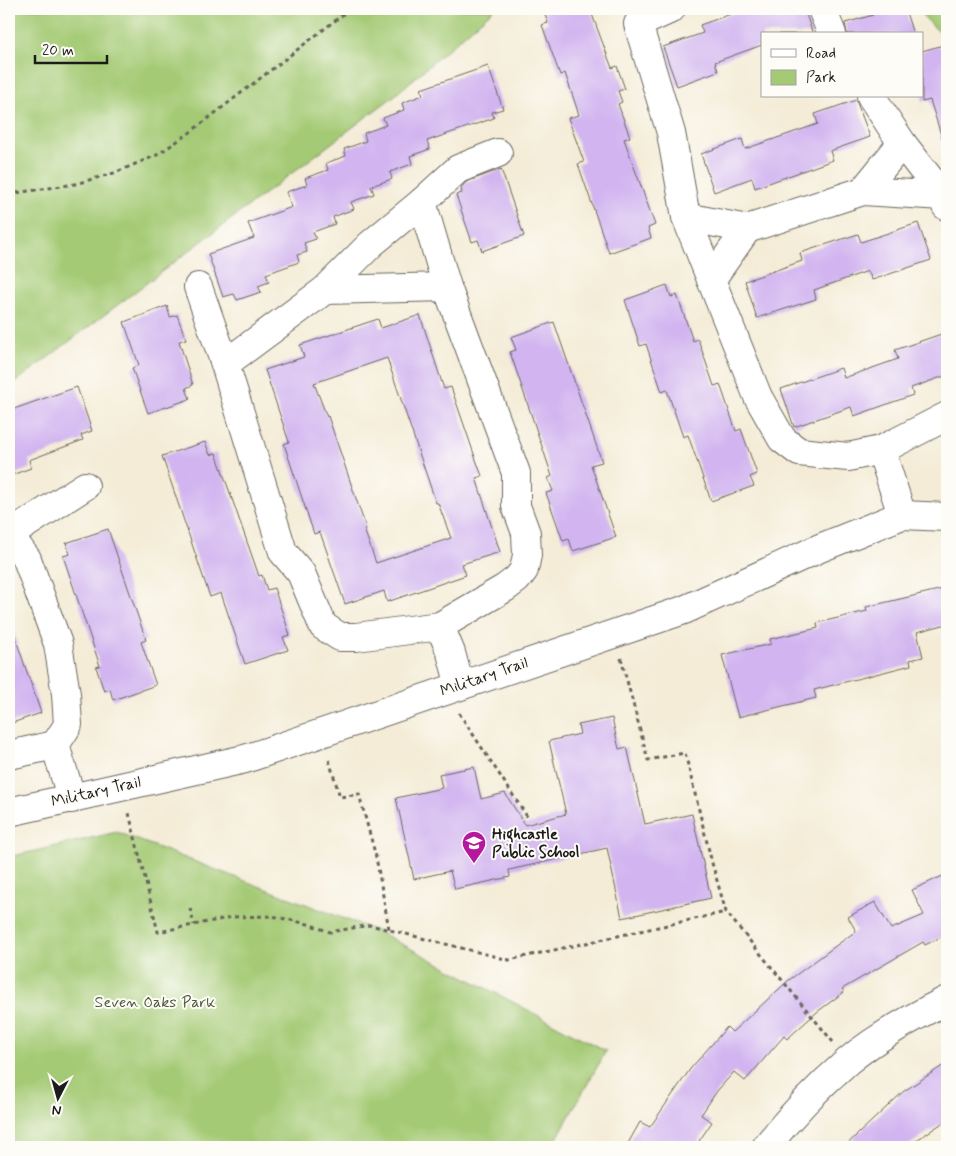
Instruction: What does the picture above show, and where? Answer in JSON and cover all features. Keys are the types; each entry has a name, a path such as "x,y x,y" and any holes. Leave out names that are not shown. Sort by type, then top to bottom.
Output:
{"street":[{"path":"671,9 635,16 671,133 686,217 758,397 782,439 800,452 848,457 881,450 947,416"},
{"path":"822,9 831,32"},
{"path":"873,98 902,143 946,200"},
{"path":"863,191 902,143"},
{"path":"226,364 325,290 371,244 458,169 498,153"},
{"path":"686,217 747,229 863,191 946,200"},
{"path":"198,287 226,364 283,552 301,574 323,626 340,637 348,637 440,626 506,588 524,570 527,555 526,534 516,506 516,472 447,287 422,202"},
{"path":"712,280 747,229"},
{"path":"325,290 447,287"},
{"path":"881,450 902,516"},
{"path":"9,755 55,744 68,725 66,694 58,644 27,558 9,535 85,486"},
{"name":"Military Trail","path":"9,812 245,759 684,610 820,548 902,516 947,517"},
{"path":"440,626 451,653 455,687"},
{"path":"55,744 72,798"},
{"path":"766,1147 787,1120 849,1060 898,1026 947,1000"}],"path":[{"path":"9,194 76,184 114,173 157,155 188,134 350,9"},
{"path":"614,633 648,760 685,753 726,912 849,1060"},
{"path":"455,687 460,714 528,818"},
{"path":"329,760 340,797 359,794 376,857 389,930"},
{"path":"129,813 158,932 233,917 272,916 308,924 330,932 370,925 510,960 726,912"},
{"path":"190,908 194,925"}],"green space":[{"path":"9,9 494,9 394,96 9,387"},
{"path":"916,9 947,9 947,40"},
{"name":"Seven Oaks Park","path":"117,832 379,932 606,1051 552,1147 9,1147 9,857"}],"building":[{"path":"543,9 590,9 612,68 617,66 625,89 618,91 622,102 618,104 630,137 624,139 655,225 648,228 651,238 609,253 578,164 584,162 568,118 579,115 565,73 560,75 542,25 548,23"},
{"path":"745,9 804,9 812,32 761,32 761,45 715,62 718,71 677,86 663,47 703,33 700,25"},
{"path":"871,9 905,9 912,32 847,32 845,23 873,15"},
{"path":"943,45 947,59 947,141 943,141 930,100 922,102 922,98 924,98 924,50"},
{"path":"488,66 503,109 492,112 494,118 427,141 430,149 410,156 412,164 390,172 392,179 371,186 374,194 351,202 354,209 333,217 335,224 313,232 316,239 304,243 307,252 297,255 299,262 266,274 269,282 258,286 261,292 237,300 234,294 223,297 208,254 254,238 248,223 292,207 286,192 307,185 305,178 328,170 326,163 346,156 344,149 366,141 364,133 386,125 383,118 404,110 402,103 423,95 421,89"},
{"path":"856,100 870,137 830,151 833,160 755,188 752,178 714,192 701,154 742,139 745,149 818,124 815,114"},
{"path":"501,169 524,236 482,251 478,240 472,242 456,195 462,193 461,188 466,182"},
{"path":"918,223 931,260 872,280 868,271 814,290 816,299 757,318 745,281 802,261 800,253 858,234 861,242"},
{"path":"667,285 671,297 677,295 693,341 698,339 714,386 720,384 736,431 741,429 757,474 750,477 754,486 711,501 688,435 683,437 667,390 662,392 646,344 640,346 625,300"},
{"path":"167,306 170,317 177,315 186,339 179,341 193,385 186,388 190,399 148,413 132,368 139,365 124,322"},
{"path":"420,315 444,389 451,387 482,476 476,478 500,552 462,564 466,575 387,602 384,591 345,604 320,532 314,534 284,444 289,442 265,370 304,357 300,345 378,319 381,328","holes":["387,358 436,503 438,503 451,538 376,563 328,416 314,383"]},
{"path":"554,322 602,462 591,465 616,537 573,551 569,539 563,541 546,493 553,491 548,478 552,476 510,352 516,350 511,337"},
{"path":"947,332 947,375 911,388 913,395 854,416 851,407 794,427 781,389 841,368 844,378 898,359 895,350"},
{"path":"77,387 92,431 81,435 83,440 29,460 31,468 9,476 9,412"},
{"path":"205,442 210,455 216,453 259,576 262,575 267,590 274,588 290,635 283,637 288,650 245,664 221,593 210,597 162,456"},
{"path":"108,529 146,640 141,642 156,685 113,700 110,689 104,691 96,667 100,666 63,556 70,554 66,543"},
{"path":"947,588 947,624 917,632 923,657 910,660 911,665 814,690 816,698 738,717 722,655 771,644 770,639 818,628 817,623 867,611 866,607"},
{"path":"9,628 12,628 41,713 9,724"},
{"path":"612,718 619,749 627,747 645,824 692,814 711,898 622,918 607,848 509,870 510,877 455,889 450,871 414,879 396,798 442,788 439,774 474,767 481,799 505,793 525,825 566,814 549,741 580,734 578,725"},
{"path":"947,874 947,934 925,945 923,942 842,989 844,992 817,1012 787,1039 784,1036 745,1081 734,1072 717,1091 701,1115 712,1122 695,1147 626,1147 640,1122 650,1127 691,1068 727,1027 732,1032 789,980 856,931 848,917 875,902 891,929 924,915 912,890"},
{"path":"947,1063 947,1120 906,1147 844,1147 904,1091"}],"place":[{"name":"Highcastle Public School","path":"474,864"}]}
